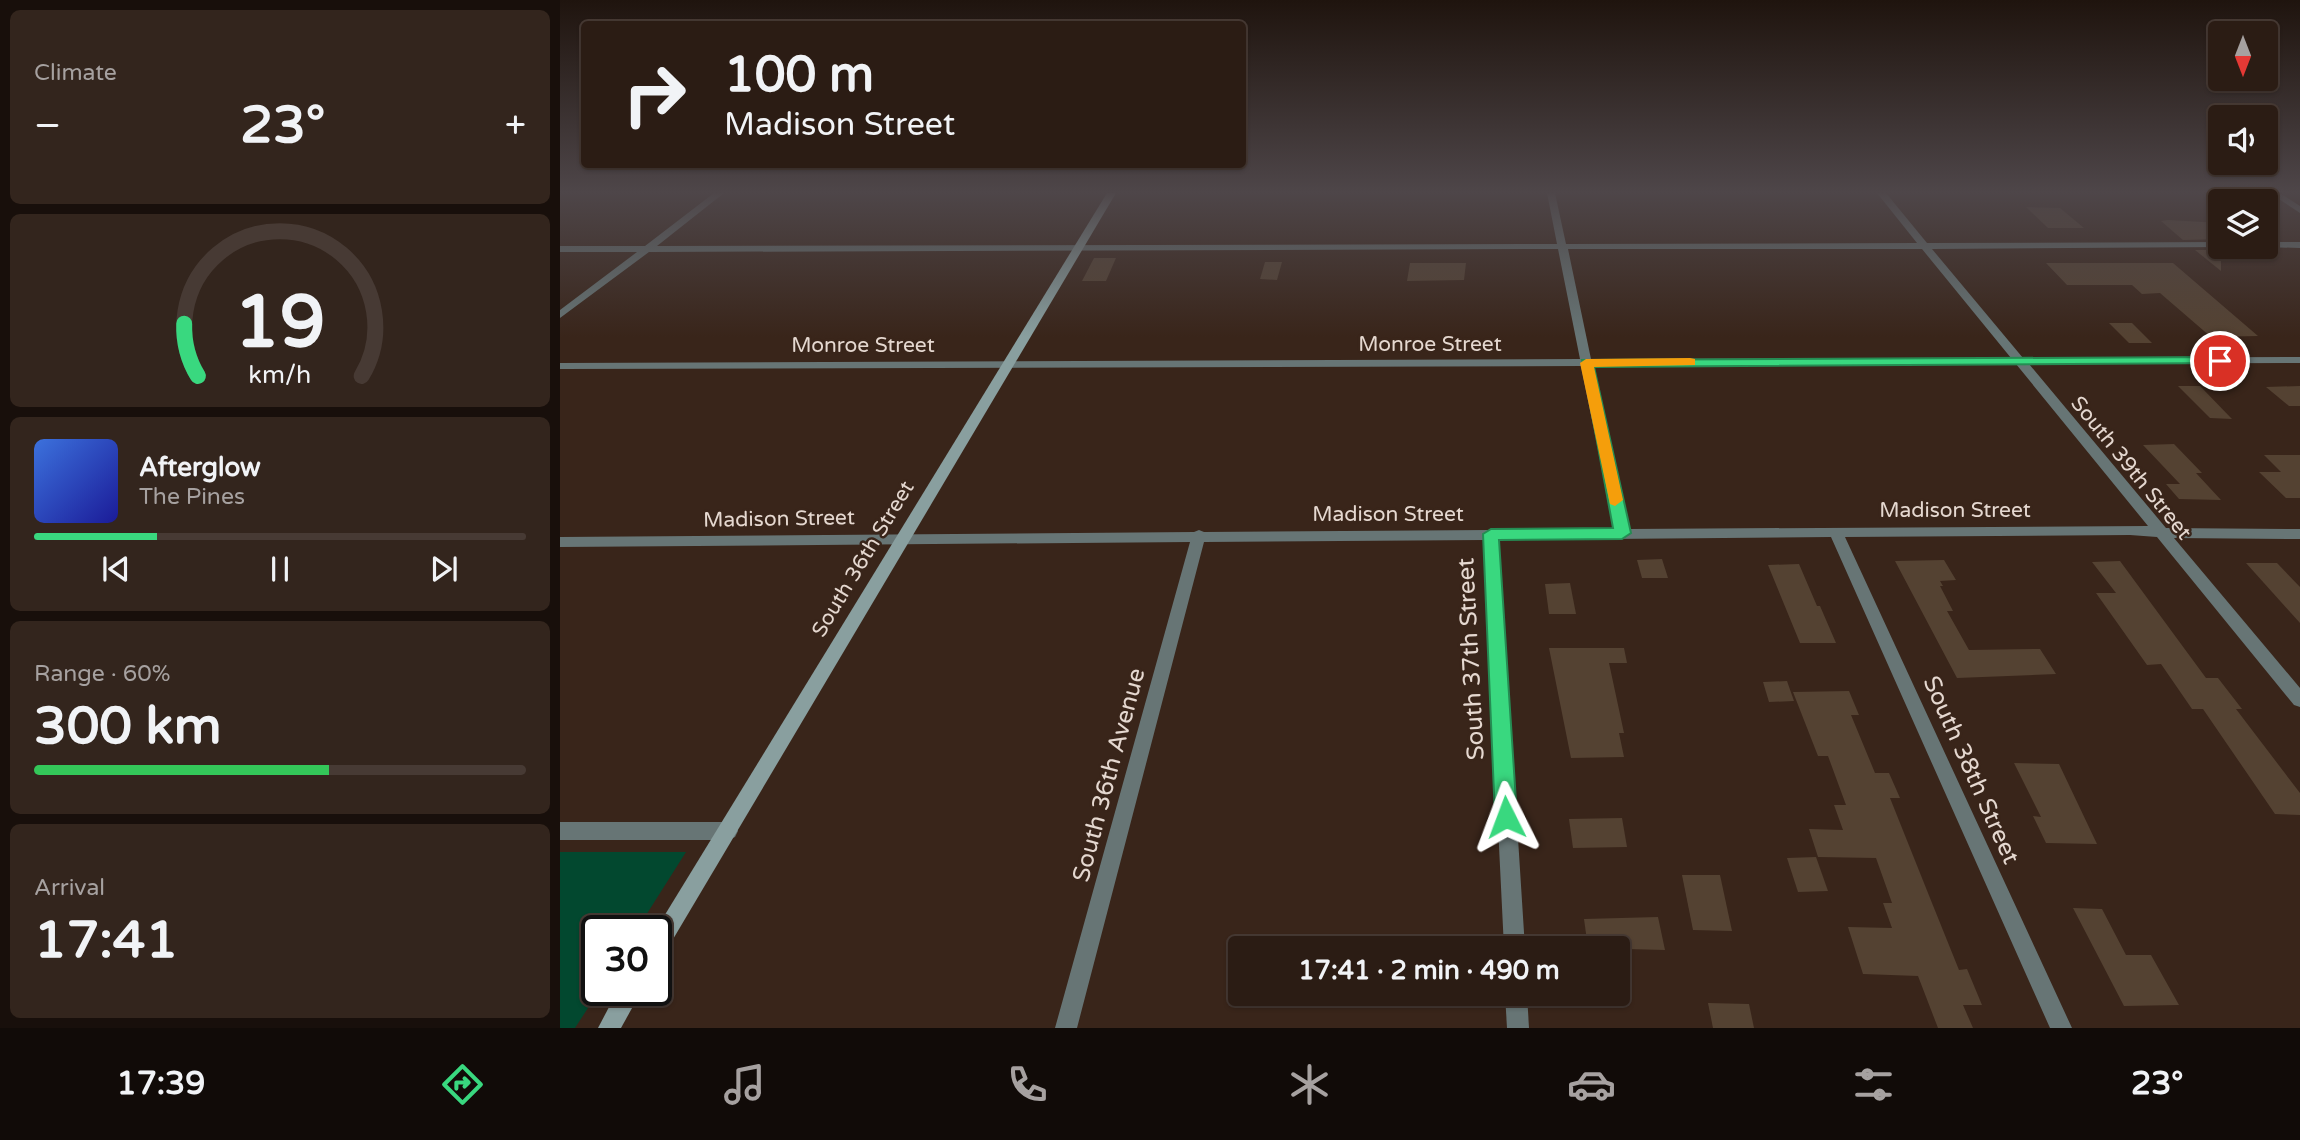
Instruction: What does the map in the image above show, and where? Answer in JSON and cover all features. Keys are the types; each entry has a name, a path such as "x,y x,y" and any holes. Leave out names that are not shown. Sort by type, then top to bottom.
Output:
{"main road":[{"name":"South 36th Street","path":"672,922 1083,241"},
{"path":"609,1028 622,1006"}],"street":[{"path":"560,315 656,241"},
{"path":"1561,241 1622,533"},
{"name":"South 39th Street","path":"1920,241 2158,532 2300,700"},
{"path":"560,249 2208,245"},
{"path":"2278,245 2300,245"},
{"name":"Monroe Street","path":"560,366 2300,360"},
{"name":"Madison Street","path":"560,541 1836,532 2300,534"},
{"name":"South 38th Street","path":"1836,532 2061,1028"},
{"name":"South 37th Street","path":"1491,534 1513,936"},
{"name":"South 36th Avenue","path":"1066,1028 1199,536"},
{"path":"560,831 727,831"},
{"path":"1517,1006 1518,1028"}],"green space":[{"path":"560,852 686,852 646,915 581,915 581,1006 589,1006 575,1028 560,1028"}],"building":[{"path":"2195,250 2208,250 2208,259 2221,259 2221,271"},
{"path":"1094,258 1116,258 1106,281 1082,281"},
{"path":"1265,262 1282,262 1277,280 1260,279"},
{"path":"1410,263 1466,263 1464,280 1407,281"},
{"path":"2046,263 2173,263 2258,336 2211,337 2160,293 2142,294 2132,285 2067,285"},
{"path":"2109,323 2132,323 2152,343 2129,343"},
{"path":"2178,386 2200,386 2232,419 2210,418"},
{"path":"2300,386 2300,406 2289,406 2266,387"},
{"path":"2174,444 2202,473 2196,473 2221,500 2179,499 2166,484 2180,484 2143,445"},
{"path":"2264,455 2300,455 2300,498 2286,498 2259,472 2281,472"},
{"path":"1662,559 1668,578 1642,578 1637,560"},
{"path":"1944,560 1956,580 1940,581 1943,586 1940,586 1953,611 1947,611 1969,650 2040,649 2056,674 1957,678 1895,561"},
{"path":"2120,561 2206,678 2218,678 2242,709 2236,709 2300,793 2300,815 2275,814 2203,709 2192,709 2161,664 2147,665 2096,593 2116,593 2092,562"},
{"path":"2246,563 2277,563 2300,587 2300,623"},
{"path":"1799,564 1836,643 1800,643 1768,565"},
{"path":"1570,583 1576,614 1549,614 1545,584"},
{"path":"1549,648 1624,648 1627,663 1609,663 1624,733 1619,733 1624,757 1571,758"},
{"path":"1787,681 1794,701 1769,702 1763,682"},
{"path":"1849,691 1859,715 1851,715 1875,773 1889,773 1900,798 1890,798 1932,903 1959,970 1967,969 1982,1005 1963,1005 1973,1028 1938,1028 1918,976 1863,974 1848,927 1892,928 1883,903 1892,903 1876,858 1818,857 1809,829 1843,830 1834,805 1846,805 1828,756 1818,756 1793,692"},
{"path":"2014,763 2059,764 2097,844 2046,843 2033,816 2041,817"},
{"path":"1622,818 1627,847 1573,848 1569,819"},
{"path":"1816,857 1828,891 1798,892 1787,858"},
{"path":"1682,875 1720,875 1732,931 1693,930"},
{"path":"2073,908 2102,909 2126,955 2151,955 2179,1005 2124,1006"},
{"path":"1658,917 1665,950 1630,949 1630,936 1586,936 1584,919"},
{"path":"1708,1003 1749,1004 1754,1028 1713,1028"}],"slow traffic":[{"path":"1615,500 1586,363 1690,362"}],"route":[{"path":"1506,817 1491,534 1622,533 1586,363 2220,361"}]}
